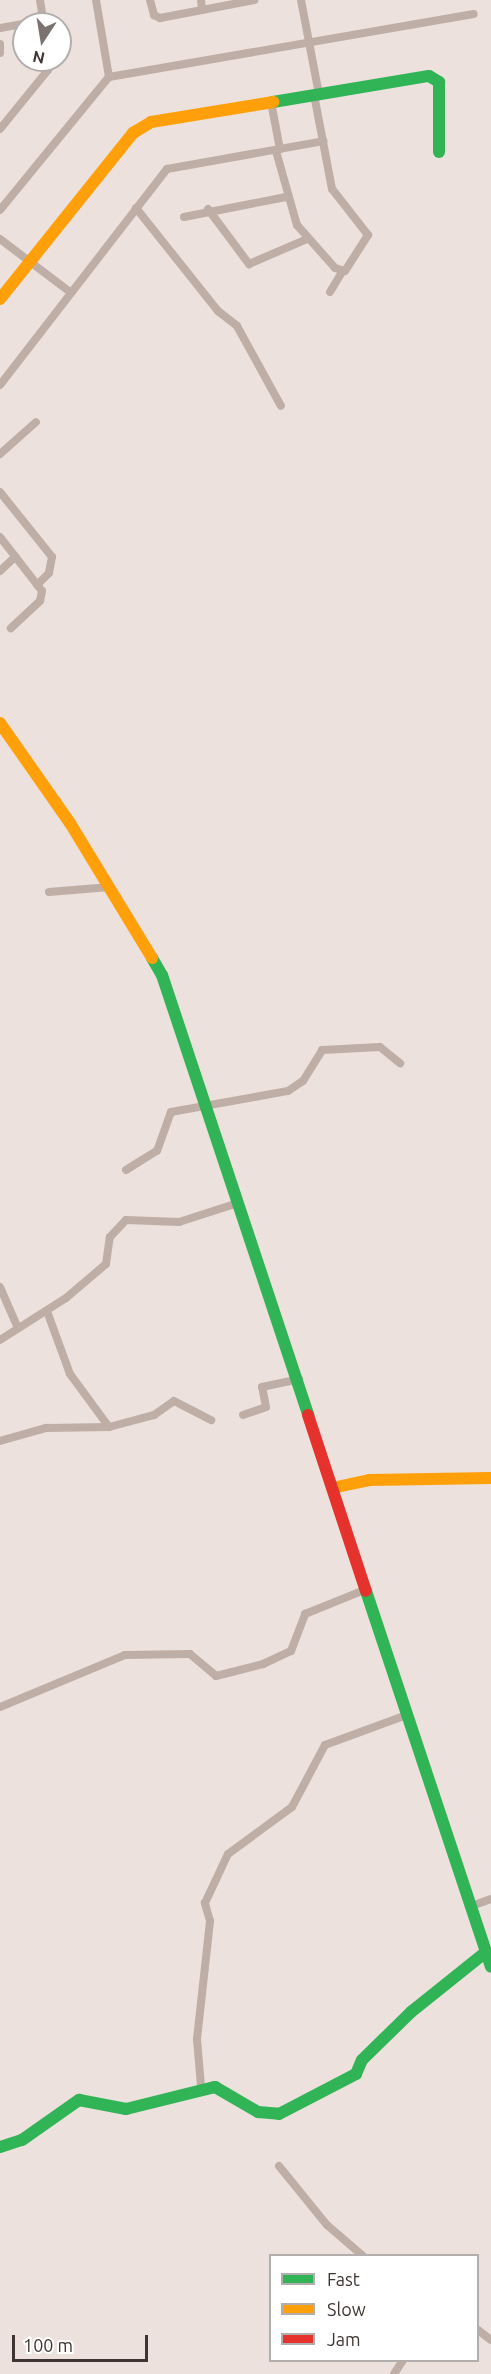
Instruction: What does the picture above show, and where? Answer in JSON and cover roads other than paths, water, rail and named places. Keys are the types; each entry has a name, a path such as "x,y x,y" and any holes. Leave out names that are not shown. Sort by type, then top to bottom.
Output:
{"street":[{"path":"96,0 109,77"},
{"path":"150,0 156,17 202,5 254,0"},
{"path":"301,0 335,195 368,235 330,292"},
{"path":"0,210 109,77 474,14"},
{"path":"0,44 0,54"},
{"path":"0,129 46,72"},
{"path":"0,299 141,125 317,94 435,77 439,152"},
{"path":"271,102 286,197 307,239 342,272"},
{"path":"0,385 136,208 172,167 324,141"},
{"path":"184,217 208,209 286,197"},
{"path":"136,208 218,311 237,327 281,406"},
{"path":"208,209 249,264 307,239"},
{"path":"0,239 70,292"},
{"path":"0,454 36,422"},
{"path":"0,492 49,550 52,566 40,582 40,601 11,628"},
{"path":"0,537 15,557 40,582"},
{"path":"0,571 15,557"},
{"path":"0,723 70,823 162,975 299,1379 332,1488 367,1589 469,1907 491,1967"},
{"path":"49,892 110,887"},
{"path":"126,1170 157,1151 171,1112 288,1091 303,1081 322,1050 380,1047 400,1063"},
{"path":"0,1340 17,1326 47,1311 106,1264 110,1237 126,1220 179,1222 238,1203"},
{"path":"0,1287 17,1326"},
{"path":"47,1311 70,1374 110,1427"},
{"path":"243,1415 266,1407 262,1387 299,1379"},
{"path":"0,1441 46,1428 110,1427 154,1415 174,1401 211,1420"},
{"path":"332,1488 369,1480 491,1478"},
{"path":"0,1707 125,1655 190,1654 216,1676 263,1664 291,1651 305,1614 367,1589"},
{"path":"201,2086 197,2039 210,1926 205,1903 228,1854 292,1807 325,1745 407,1714"},
{"path":"469,1907 491,1899"},
{"path":"0,2147 22,2140 73,2102 126,2109 201,2086 230,2091 258,2112 279,2114 356,2074 362,2060 411,2012 486,1952"},
{"path":"279,2166 327,2225 361,2254"}]}
